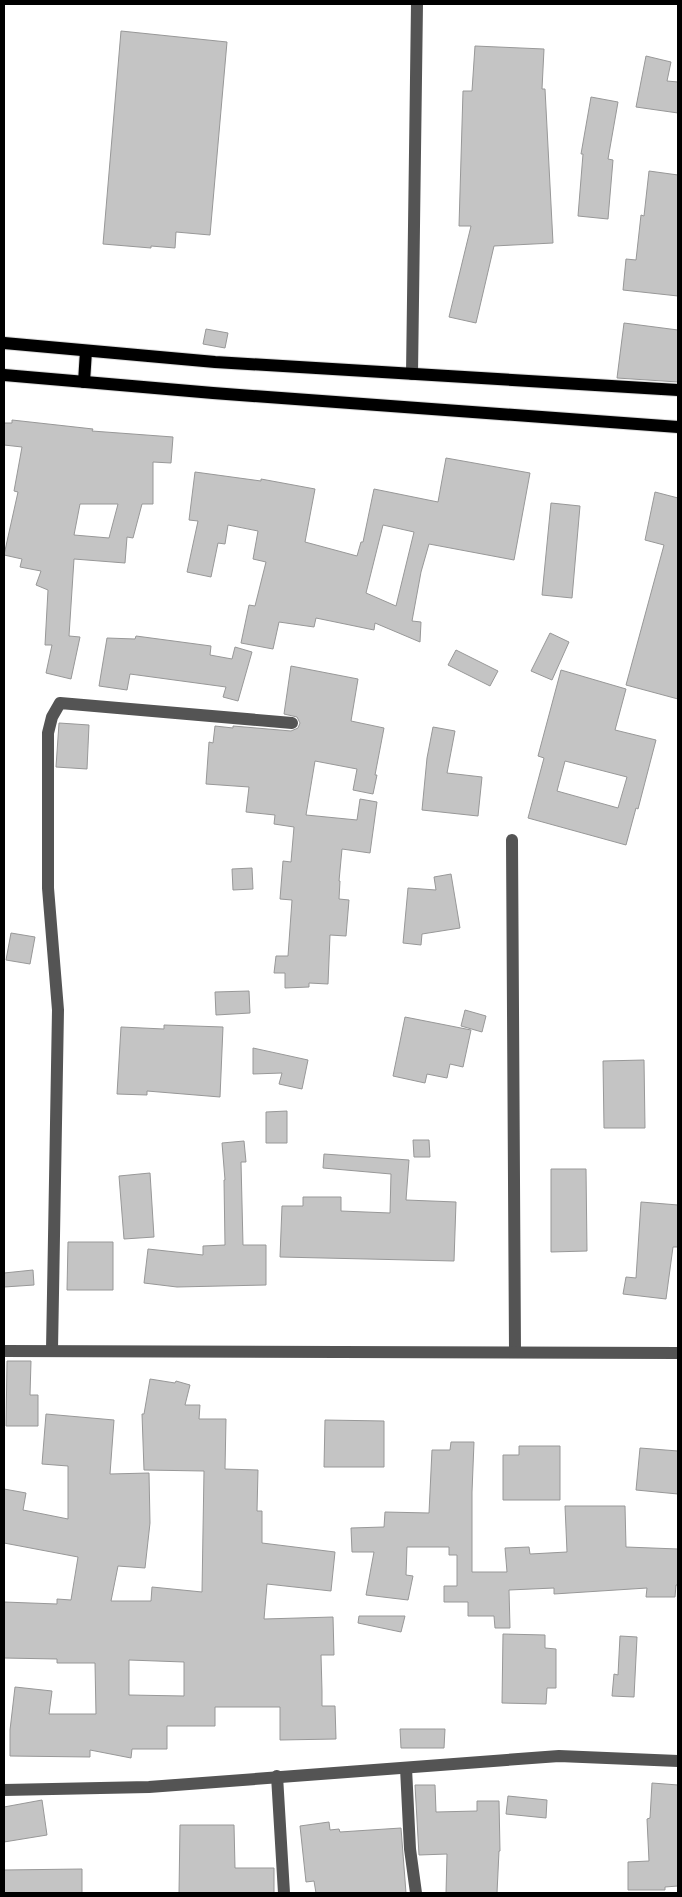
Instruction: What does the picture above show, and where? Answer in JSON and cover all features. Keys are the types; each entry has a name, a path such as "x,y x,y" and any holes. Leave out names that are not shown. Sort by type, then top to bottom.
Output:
{"main road":[{"path":"4,343 215,362 678,390"},
{"path":"84,382 86,351"},
{"path":"4,375 223,394 678,427"}],"street":[{"path":"412,374 416,4"},
{"path":"52,1350 58,1010 48,888 48,733 52,717 60,703 292,723"},
{"path":"512,840 515,1352"},
{"path":"4,1351 678,1353"},
{"path":"4,1790 149,1787 559,1756 678,1760"},
{"path":"406,1768 410,1849 416,1893"},
{"path":"277,1776 284,1893"}],"building":[{"path":"121,31 227,42 210,235 176,232 175,248 103,244"},
{"path":"475,46 544,49 542,89 545,89 553,243 494,246 476,323 449,317 471,226 459,226 463,91 472,91"},
{"path":"646,56 671,62 667,81 678,82 678,113 636,107"},
{"path":"591,97 618,102 608,159 613,160 608,219 578,216 583,154 581,154"},
{"path":"649,171 678,175 678,296 623,290 626,259 636,260 641,215 644,216"},
{"path":"624,323 678,330 678,382 617,378"},
{"path":"206,329 228,333 225,348 203,344"},
{"path":"12,420 93,429 92,431 173,437 171,463 153,462 153,504 142,504 133,538 127,537 125,563 74,559 69,636 80,637 71,679 46,673 52,645 45,645 48,590 36,585 41,571 20,567 22,559 4,555 18,492 14,491 22,447 4,445 4,423 12,423","holes":["80,504 118,504 109,538 74,535"]},
{"path":"446,458 530,473 514,560 429,544 421,572 412,621 421,622 420,642 375,623 374,630 316,618 314,627 279,622 273,649 241,643 249,605 255,606 266,562 253,559 258,531 228,525 225,544 218,543 211,577 187,572 198,521 189,520 195,472 261,481 261,479 315,489 305,542 357,556 361,542 363,542 374,489 438,502","holes":["383,525 414,532 396,606 366,593"]},
{"path":"655,492 678,498 678,699 626,685 664,545 645,540"},
{"path":"551,503 580,506 572,598 542,595"},
{"path":"550,633 569,642 552,680 531,671"},
{"path":"136,636 211,646 210,655 232,659 235,647 252,652 238,701 223,697 226,687 130,674 127,690 99,686 107,638 135,639"},
{"path":"456,650 498,671 490,686 448,665"},
{"path":"291,666 358,679 351,721 384,728 373,794 353,790 357,769 315,761 306,815 357,820 360,799 377,802 370,853 342,849 339,899 349,900 346,936 330,935 328,984 309,983 309,987 285,988 285,973 274,973 276,956 288,956 292,900 280,899 283,861 291,862 294,827 274,824 275,815 246,812 249,787 206,784 209,742 213,743 215,726 291,731 298,728 300,723 297,717 284,714"},
{"path":"561,670 626,689 615,730 656,740 638,809 636,808 626,845 528,818 544,758 538,756","holes":["565,761 627,777 618,808 557,791"]},
{"path":"59,723 89,725 87,769 56,767"},
{"path":"433,727 455,731 447,773 482,777 478,816 422,810 427,758"},
{"path":"252,868 253,889 233,890 232,869"},
{"path":"451,874 460,928 422,934 421,945 403,943 408,888 436,890 434,877"},
{"path":"11,933 35,937 30,964 6,960"},
{"path":"249,991 250,1013 216,1015 215,992"},
{"path":"465,1010 486,1016 482,1032 461,1026"},
{"path":"405,1017 471,1030 463,1067 450,1064 447,1078 427,1074 425,1083 393,1076"},
{"path":"164,1025 223,1027 220,1097 147,1091 147,1095 117,1094 121,1027 164,1029"},
{"path":"253,1048 308,1060 302,1089 279,1084 282,1073 253,1074"},
{"path":"644,1060 645,1128 604,1128 603,1061"},
{"path":"287,1111 287,1143 266,1143 266,1112"},
{"path":"413,1140 429,1140 430,1157 414,1157"},
{"path":"244,1141 246,1162 241,1162 243,1245 266,1245 266,1285 177,1287 144,1283 148,1249 203,1255 203,1246 225,1245 225,1180 222,1143"},
{"path":"324,1154 409,1160 406,1200 456,1202 454,1261 280,1257 282,1206 303,1206 303,1197 341,1197 341,1211 390,1213 391,1174 323,1168"},
{"path":"551,1169 586,1169 587,1251 551,1252"},
{"path":"150,1173 154,1237 124,1239 119,1176"},
{"path":"641,1202 678,1205 678,1247 673,1247 666,1299 623,1294 626,1277 636,1278"},
{"path":"68,1242 113,1242 113,1290 67,1290"},
{"path":"33,1270 34,1285 4,1287 4,1273"},
{"path":"7,1361 31,1361 30,1395 38,1395 38,1426 6,1426"},
{"path":"150,1379 175,1383 176,1381 190,1385 185,1405 200,1405 199,1419 226,1419 225,1469 258,1470 257,1511 262,1511 262,1543 335,1552 331,1591 267,1584 264,1619 333,1617 334,1655 321,1655 322,1706 335,1706 336,1739 280,1740 280,1707 215,1707 215,1726 167,1726 167,1749 132,1749 131,1758 90,1750 90,1757 10,1756 10,1730 15,1687 52,1691 49,1714 96,1714 95,1663 57,1663 57,1659 4,1658 4,1602 57,1604 57,1599 71,1600 78,1557 4,1543 4,1489 26,1493 23,1510 68,1519 68,1466 42,1464 46,1414 114,1420 110,1474 149,1473 150,1523 145,1568 118,1566 111,1601 151,1601 152,1587 202,1592 204,1471 144,1470 142,1414 144,1414","holes":["129,1660 184,1662 184,1696 129,1695"]},
{"path":"325,1420 384,1421 384,1467 324,1467"},
{"path":"451,1442 474,1442 472,1572 507,1572 505,1548 529,1547 530,1554 567,1552 565,1506 625,1506 626,1547 678,1549 678,1585 676,1585 675,1597 646,1597 647,1588 554,1594 554,1588 509,1590 510,1628 495,1628 494,1616 468,1616 468,1602 444,1602 444,1586 457,1586 457,1555 449,1555 449,1547 407,1547 406,1575 413,1576 408,1600 366,1595 374,1552 352,1552 351,1528 384,1527 385,1512 429,1513 432,1450 450,1450"},
{"path":"519,1446 560,1446 560,1500 503,1500 503,1455 519,1455"},
{"path":"640,1448 678,1451 678,1494 636,1490"},
{"path":"359,1616 405,1616 401,1632 358,1623"},
{"path":"503,1634 545,1635 545,1648 556,1649 556,1688 547,1688 546,1704 502,1703"},
{"path":"620,1636 637,1637 634,1697 612,1696 614,1674 618,1675"},
{"path":"400,1729 445,1729 444,1748 401,1748"},
{"path":"652,1783 678,1785 678,1886 665,1887 665,1890 628,1890 628,1862 649,1861 647,1819 650,1818"},
{"path":"415,1785 435,1785 436,1812 477,1811 477,1801 499,1801 500,1851 497,1893 446,1893 447,1854 419,1855"},
{"path":"508,1796 547,1800 546,1818 506,1814"},
{"path":"42,1800 47,1835 4,1842 4,1807"},
{"path":"329,1822 330,1830 339,1829 340,1832 401,1828 406,1893 316,1893 314,1881 306,1882 300,1826"},
{"path":"180,1825 234,1825 235,1868 274,1868 274,1893 179,1893"},
{"path":"82,1869 82,1893 4,1893 4,1870"}]}
